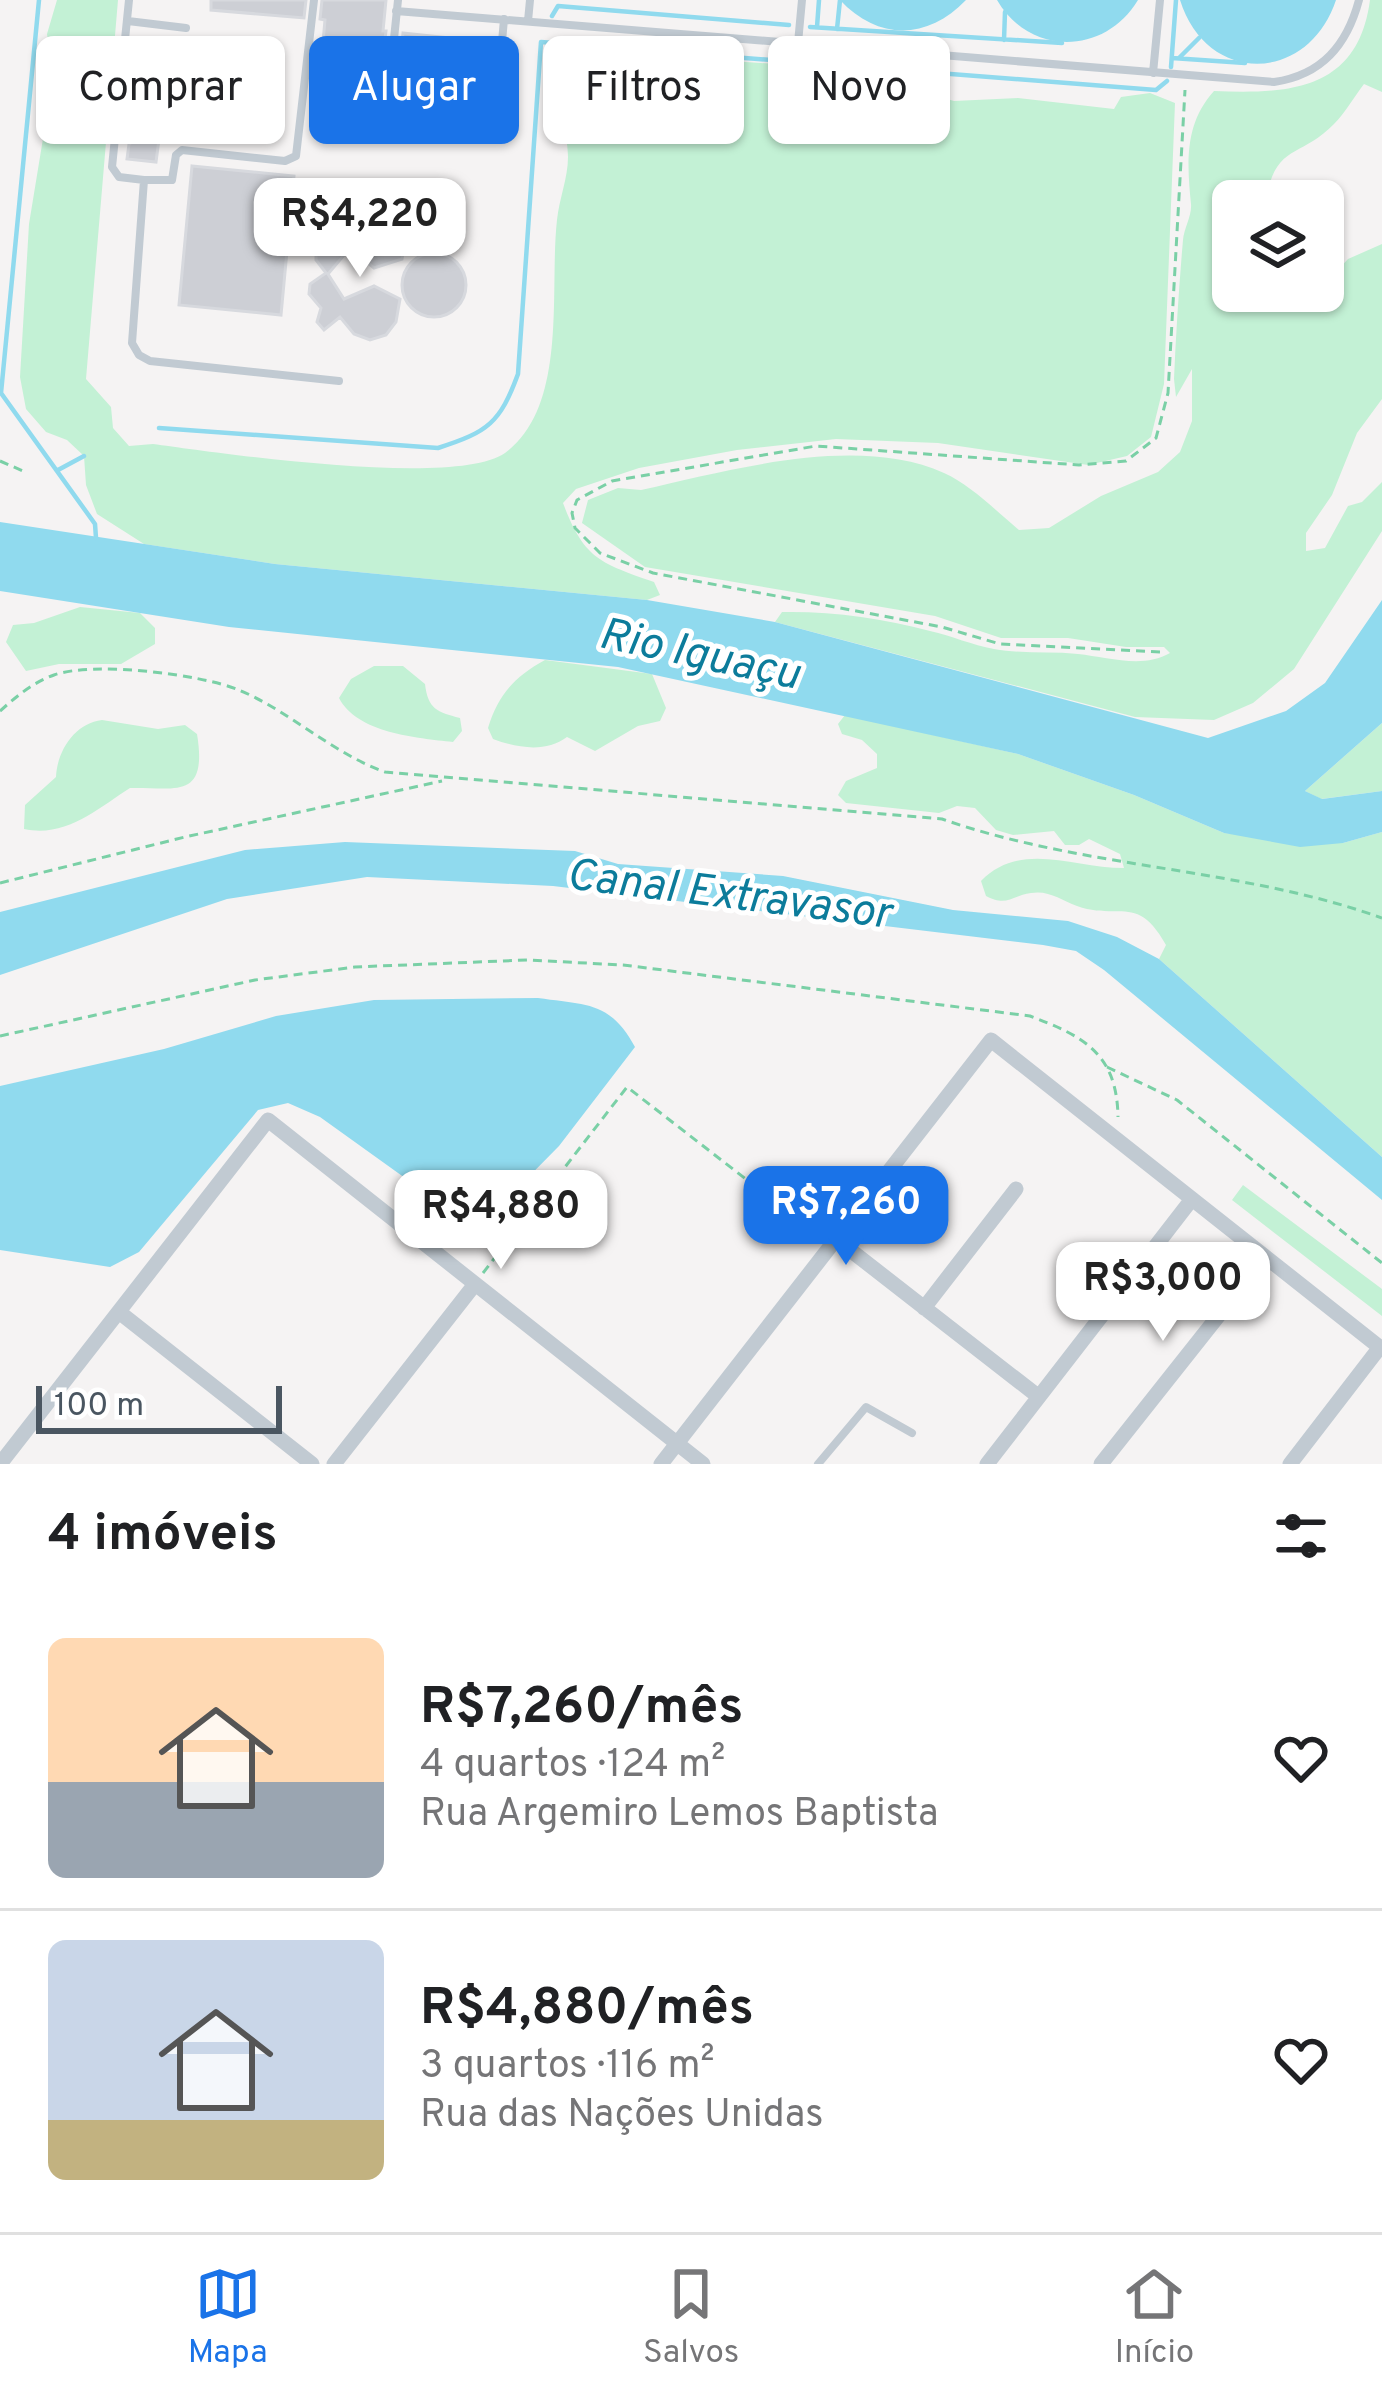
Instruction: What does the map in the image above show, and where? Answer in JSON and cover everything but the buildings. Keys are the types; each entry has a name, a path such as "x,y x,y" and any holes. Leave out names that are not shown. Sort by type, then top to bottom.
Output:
{"street":[{"path":"661,1464 991,1040 1381,1348 1290,1464"},
{"path":"0,1464 268,1120 703,1464"},
{"path":"924,1307 1016,1189"},
{"path":"987,1464 1192,1199"},
{"path":"836,1239 1039,1397"},
{"path":"1101,1464 1265,1257"},
{"path":"334,1464 475,1283"},
{"path":"118,1312 312,1464"}],"lane":[{"path":"129,0 112,166 119,177 144,180 172,180 176,155 182,150 285,161 296,156 314,0"},
{"path":"528,21 530,0"},
{"path":"799,36 802,0"},
{"path":"1154,73 1160,0"},
{"path":"950,56 1274,82 1312,72 1342,42 1359,0"},
{"path":"394,36 397,5 504,19 768,41"},
{"path":"503,36 504,19"},
{"path":"128,21 186,28"},
{"path":"144,180 132,343 139,355 150,361 339,381"},
{"path":"818,1464 866,1407 912,1433"}],"path":[{"path":"1160,652 1000,644 942,627 653,573 601,553 574,528 572,514 591,489 612,481 816,446 1079,465 1126,461 1143,452 1156,438 1168,393 1186,76"},
{"path":"0,460 23,471"},
{"path":"0,711 25,689 58,673 179,676 237,689 351,760 385,772 445,781 942,819 1001,839 1333,900 1382,918"},
{"path":"0,883 185,836 445,781"},
{"path":"0,1036 255,980 355,967 527,960 623,965 1030,1016 1086,1040 1105,1066 1119,1114 1112,1136"},
{"path":"1105,1066 1177,1100 1382,1263"},
{"path":"475,1283 627,1087 782,1208 836,1239"}],"green space":[{"path":"57,0 118,0 115,36 47,34"},
{"path":"1370,0 1382,0 1382,92 1364,84 1334,124 1283,160 1271,180 1212,180 1212,312 1344,312 1344,263 1382,244 1382,399 1357,433 1332,495 1306,533 1306,551 1325,548 1348,506 1362,502 1382,482 1382,531 1294,669 1253,703 1214,720 1135,717 775,622 782,612 838,614 894,622 1004,651 1137,661 1170,653 1164,647 1068,638 1001,638 935,616 645,567 582,523 588,500 618,488 641,490 793,459 872,456 910,462 954,478 1019,530 1049,528 1101,496 1158,472 1180,452 1192,421 1192,369 1176,397 1174,379 1183,240 1191,208 1190,145 1197,117 1214,91 1268,91 1316,81 1351,53"},
{"path":"744,62 768,64 768,144 950,144 950,100 1018,98 1114,109 1121,97 1150,93 1175,103 1164,384 1151,437 1127,456 1088,465 938,443 836,439 639,468 576,489 563,503 578,536 607,563 654,582 660,595 647,600 275,564 144,544 97,514 86,485 84,456 67,440 46,432 26,409 20,377 29,224 42,144 106,144 86,379 111,407 113,428 129,446 153,444 335,465 439,468 479,463 505,453 525,432 539,406 552,345 557,220 567,173 566,144 744,144"},
{"path":"80,607 140,613 155,628 155,644 121,664 59,664 26,671 6,642 13,625"},
{"path":"545,660 652,674 666,708 660,721 638,726 595,751 567,737 531,747 493,739 488,728 502,696"},
{"path":"374,666 403,666 425,684 435,708 460,718 462,731 453,742 389,732 348,710 339,698 351,679"},
{"path":"845,715 1018,754 1224,833 1343,843 1382,832 1382,1157 1159,959 1166,945 1146,919 1126,912 1092,910 1044,893 999,901 986,896 981,881 997,869 1031,859 1124,868 1120,854 1089,839 1065,845 1054,831 1013,835 996,830 975,808 957,806 939,813 846,803 838,795 846,781 877,768 877,754 862,740 842,734 838,724"},
{"path":"102,720 158,729 185,725 197,734 198,771 184,786 130,788 67,826 24,829 25,805 56,777 69,740"},
{"path":"1382,723 1382,791 1321,799 1305,791"},
{"path":"1243,1185 1382,1289 1382,1316 1232,1200"}],"water":[{"path":"840,0 966,0 936,23 903,30 870,23"},
{"path":"997,0 1138,0 1107,31 1068,42 1028,32"},
{"path":"1180,0 1336,0 1322,28 1304,48 1281,60 1258,64 1234,60 1212,48 1193,28"},
{"name":"Rio Iguaçu","path":"0,522 275,564 647,600 775,622 1208,738 1286,711 1325,683 1382,600 1382,723 1305,791 1322,799 1382,791 1382,832 1343,843 1300,847 1224,833 1018,754 618,667 229,627 0,591"},
{"name":"Canal Extravasor","path":"345,842 575,851 618,864 783,876 953,910 1068,921 1117,937 1159,959 1382,1157 1382,1200 1104,970 1076,951 1043,945 553,886 367,877 227,899 0,975 0,912 245,850"},
{"path":"538,998 583,1004 606,1013 635,1047 559,1146 485,1221 458,1216 320,1117 288,1103 258,1110 139,1252 110,1267 0,1250 0,1086 164,1049 276,1016 374,1000"}],"waterway":[{"path":"39,0 1,393 95,524 96,538"},
{"path":"817,27 819,0"},
{"path":"837,29 840,0"},
{"path":"1171,67 1176,0"},
{"path":"552,16 558,6 789,25"},
{"path":"1004,40 1005,12"},
{"path":"810,27 1062,43"},
{"path":"1179,58 1199,38"},
{"path":"159,428 438,448 469,437 498,415 518,374 541,42 1156,90 1167,81"},
{"path":"1172,58 1245,63"},
{"path":"58,470 84,456"}]}
